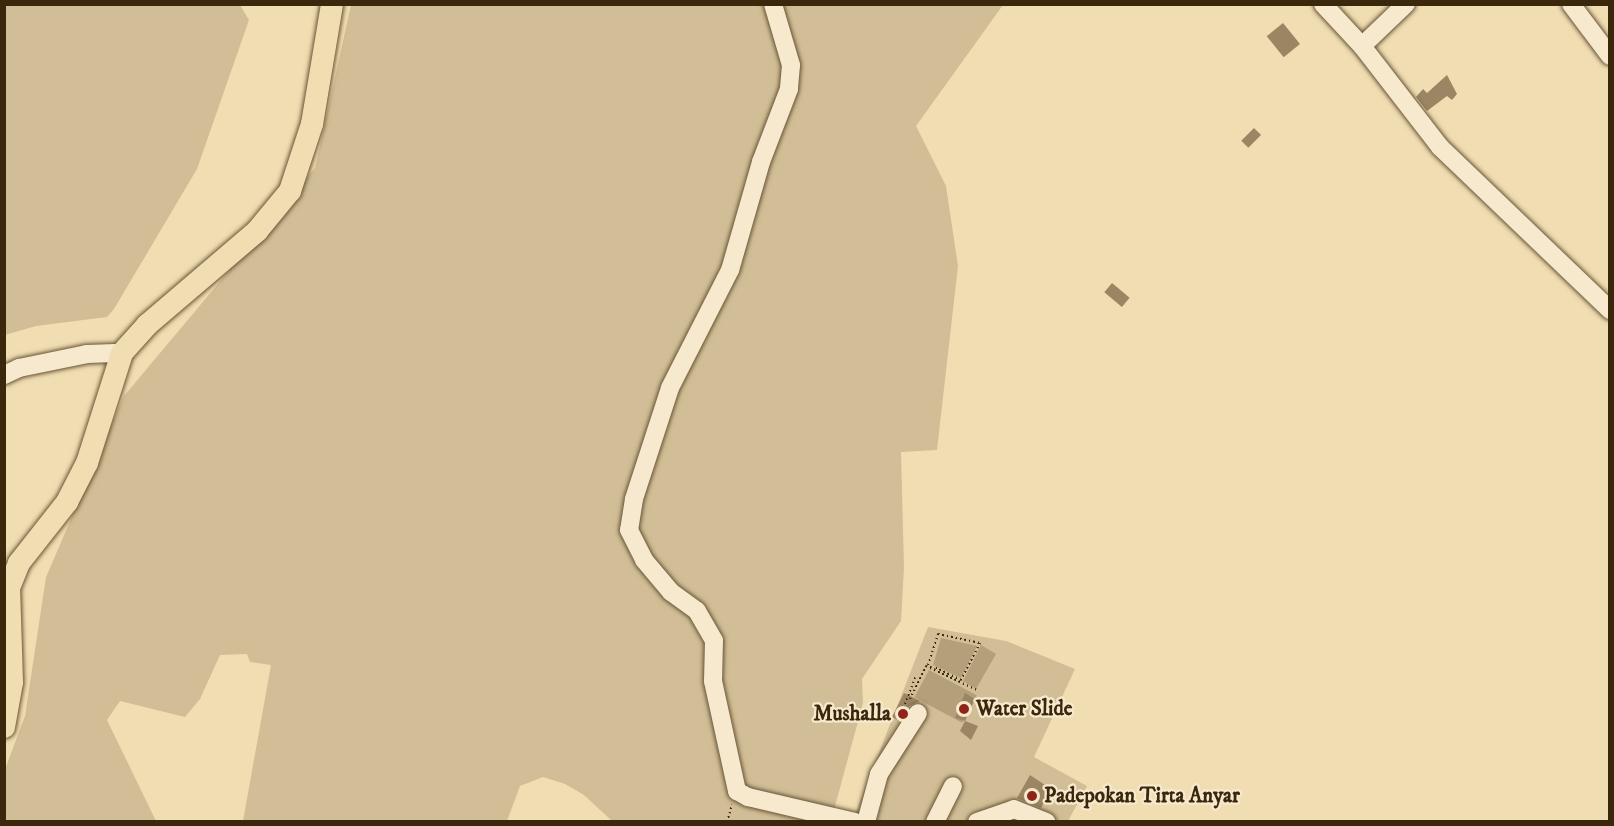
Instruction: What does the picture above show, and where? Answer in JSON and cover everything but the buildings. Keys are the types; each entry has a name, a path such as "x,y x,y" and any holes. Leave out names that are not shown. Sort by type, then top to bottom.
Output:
{"main road":[{"path":"4,727 12,682 6,607 9,588 19,563 67,502 87,463 122,353 147,325 257,231 290,191 312,124 332,4"}],"lane":[{"path":"773,4 791,65 789,88 760,162 730,270 670,388 633,499 629,530 644,560 671,592 697,611 714,641 713,681 729,739 737,791 855,822"},
{"path":"1323,4 1362,46 1440,147 1610,309"},
{"path":"1362,46 1406,4"},
{"path":"1571,4 1610,56"},
{"path":"4,375 19,368 75,357 122,353"},
{"path":"866,822 879,774 911,707"},
{"path":"935,822 953,786"},
{"path":"977,822 1014,809 1047,822"}],"path":[{"path":"916,676 904,704 911,707 926,666 935,669 961,680 980,643 938,634 928,665 935,669 977,690"}],"shaded area":[{"path":"5,4 240,5 249,20 197,169 114,309 107,317 36,326 5,335"},
{"path":"351,5 1003,5 916,126 946,186 958,266 937,450 901,452 904,568 901,621 862,679 863,703 831,821 612,821 584,795 565,784 543,777 520,786 507,821 243,821 271,665 250,662 247,654 220,655 200,699 185,717 120,701 107,720 156,821 5,821 4,772 25,716 46,577 124,396 315,168"},
{"path":"928,627 1006,641 1075,669 1034,757 1087,786 1068,821 852,822"},
{"path":"941,638 977,646 961,678 933,665"},
{"path":"981,645 996,654 976,689 963,681"},
{"path":"929,670 977,695 962,723 914,697"}],"place":[{"name":"Water Slide","path":"964,709"},
{"name":"Mushalla","path":"903,714"},
{"name":"Padepokan Tirta Anyar","path":"1032,796"}]}
